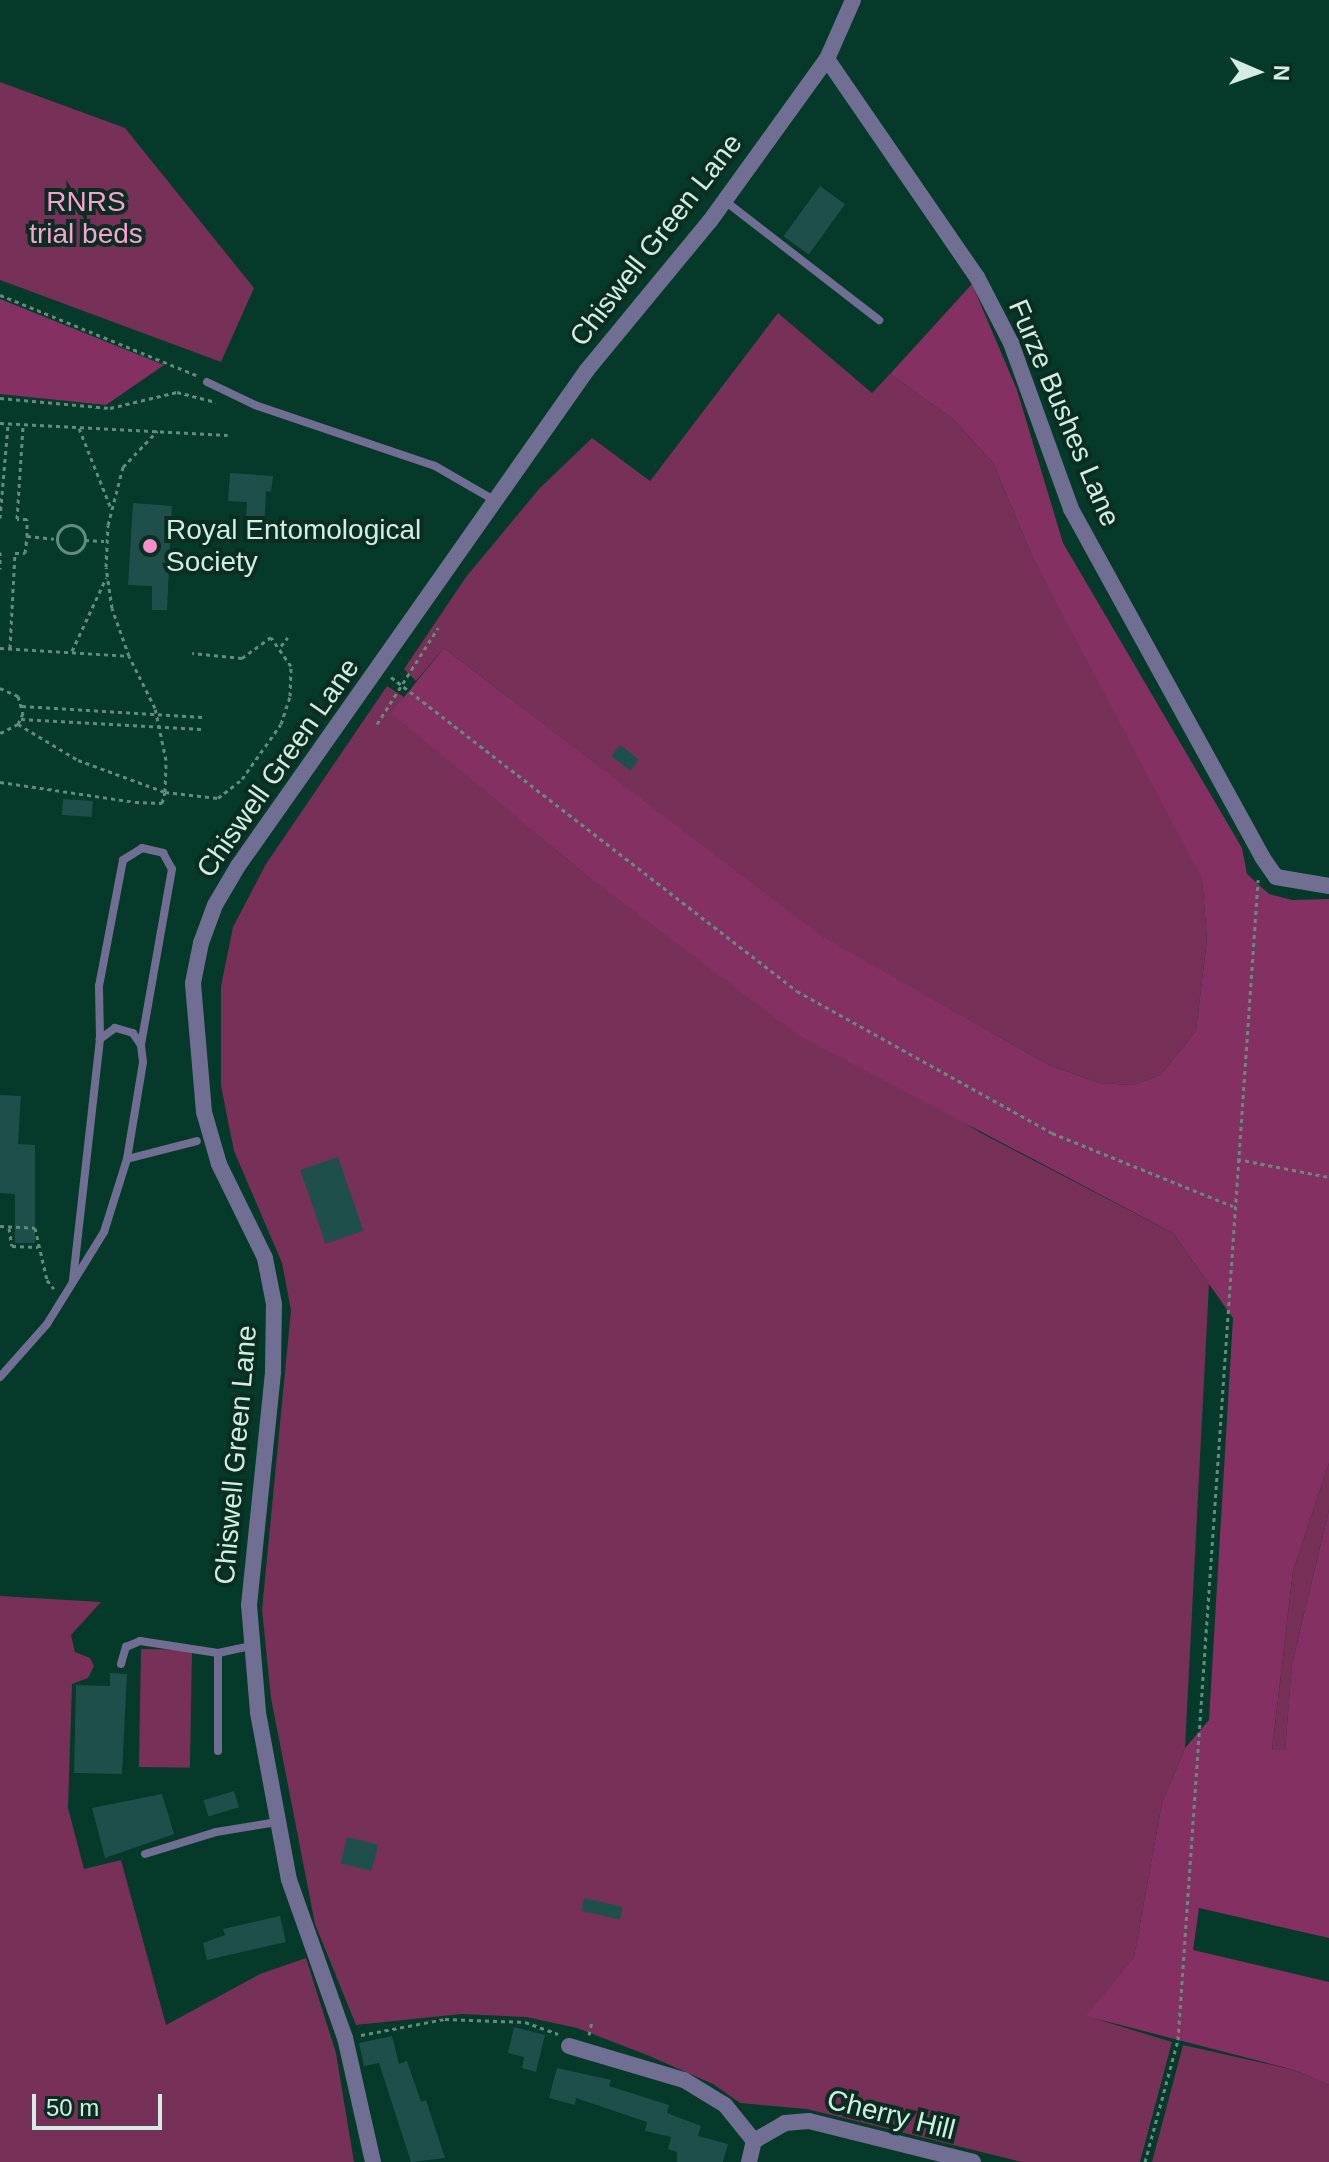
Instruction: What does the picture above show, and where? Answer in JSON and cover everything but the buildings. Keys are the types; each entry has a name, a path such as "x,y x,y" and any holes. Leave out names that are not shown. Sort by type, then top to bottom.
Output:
{"street":[{"name":"Chiswell Green Lane","path":"373,2162 345,2038 289,1880 277,1822 251,1646 251,1548 273,1372 274,1293 265,1258 219,1164 204,1112 193,983 210,918 230,879 587,370 724,200 827,59 853,0"},
{"name":"Furze Bushes Lane","path":"827,59 977,277 1011,343 1071,509 1262,857 1276,877 1329,886"},
{"path":"569,2046 684,2080 725,2105 754,2141 749,2162"},
{"name":"Cherry Hill","path":"754,2141 785,2123 809,2121 973,2162"}],"lane":[{"path":"724,200 879,320"},
{"path":"207,382 255,405 435,466 494,500"},
{"path":"0,1377 20,1358 62,1298 73,1281 104,1232 127,1159 139,1100 141,1045 172,869 163,853 142,848 123,860 99,986 100,1039 73,1281"},
{"path":"100,1039 115,1028 133,1033 141,1045"},
{"path":"127,1159 197,1141"},
{"path":"121,1664 126,1647 140,1641 218,1653 251,1646"},
{"path":"218,1653 218,1751"},
{"path":"145,1854 216,1832 277,1822"}],"path":[{"path":"0,295 207,382"},
{"path":"0,398 110,408 177,392 227,405"},
{"path":"0,423 228,435"},
{"path":"0,518 8,424"},
{"path":"10,649 15,553 25,553 27,536 27,519 17,519 23,425"},
{"path":"79,428 111,509"},
{"path":"0,782 135,802 162,803 165,792 157,714 117,633 107,574 111,509 123,467 157,431"},
{"path":"54,539 64,526 76,525 85,540"},
{"path":"27,536 54,539 61,549 76,552 85,540"},
{"path":"85,540 104,541"},
{"path":"0,552 0,569"},
{"path":"71,652 107,574"},
{"path":"377,724 438,628"},
{"path":"18,724 78,760 165,792 218,798 242,779 281,724 290,696 291,666 281,646 271,637 242,658 192,653"},
{"path":"281,646 288,637"},
{"path":"0,648 129,656"},
{"path":"378,668 797,991 1052,1133 1233,1206"},
{"path":"0,688 14,692 22,706 18,724 0,733"},
{"path":"22,706 203,717"},
{"path":"21,719 202,729"},
{"path":"1145,2162 1178,2040 1233,1206 1262,857"},
{"path":"1237,1159 1329,1177"},
{"path":"0,1226 35,1228 47,1280 62,1298"},
{"path":"9,1228 12,1246 39,1247"},
{"path":"345,2038 445,2019 525,2022 563,2035 569,2046"}],"green space":[{"name":"RNRS trial beds","path":"0,82 125,128 254,288 221,362 0,280"},
{"path":"778,313 872,393 890,374 953,419 993,463 1033,558 1180,830 1202,879 1207,939 1196,1031 1160,1075 1133,1085 1100,1083 1049,1065 819,935 444,648 416,681 404,669 466,577 539,489 592,438 650,481"},
{"path":"387,686 404,697 392,713 580,870 979,1132 1173,1233 1209,1284 1185,1748 1162,1803 1134,1957 1087,2016 1172,2042 1140,2162 1022,2162 807,2109 740,2103 713,2084 647,2055 577,2028 526,2017 461,2014 356,2025 315,1924 271,1698 262,1610 291,1310 282,1263 234,1151 221,1086 221,986 233,927 266,864"},
{"path":"1329,1463 1329,1510 1292,1664 1285,1751 1272,1751 1293,1571"},
{"path":"0,1596 101,1602 71,1635 75,1652 90,1658 94,1666 88,1678 72,1684 68,1808 84,1869 121,1860 166,2025 260,1974 306,1958 336,2053 354,2162 0,2162"},
{"path":"141,1649 192,1650 190,1768 139,1767"},
{"path":"1183,2045 1294,2070 1329,2085 1329,2162 1152,2162"}],"shaded area":[{"path":"972,284 1017,390 1063,543 1242,848 1247,874 1269,894 1292,900 1329,899 1329,1463 1293,1571 1272,1750 1285,1750 1292,1664 1329,1510 1329,1938 1199,1908 1193,1950 1329,1982 1329,2085 1294,2070 1086,2016 1134,1957 1162,1803 1185,1748 1209,1720 1233,1318 1173,1233 798,1035 580,870 391,713 444,648 820,935 1049,1065 1100,1083 1133,1085 1160,1075 1196,1031 1207,939 1202,879 1033,558 993,463 953,419 890,374"},
{"path":"0,299 164,365 106,405 0,394"}],"place":[{"name":"Royal Entomological Society","path":"150,546"}]}
